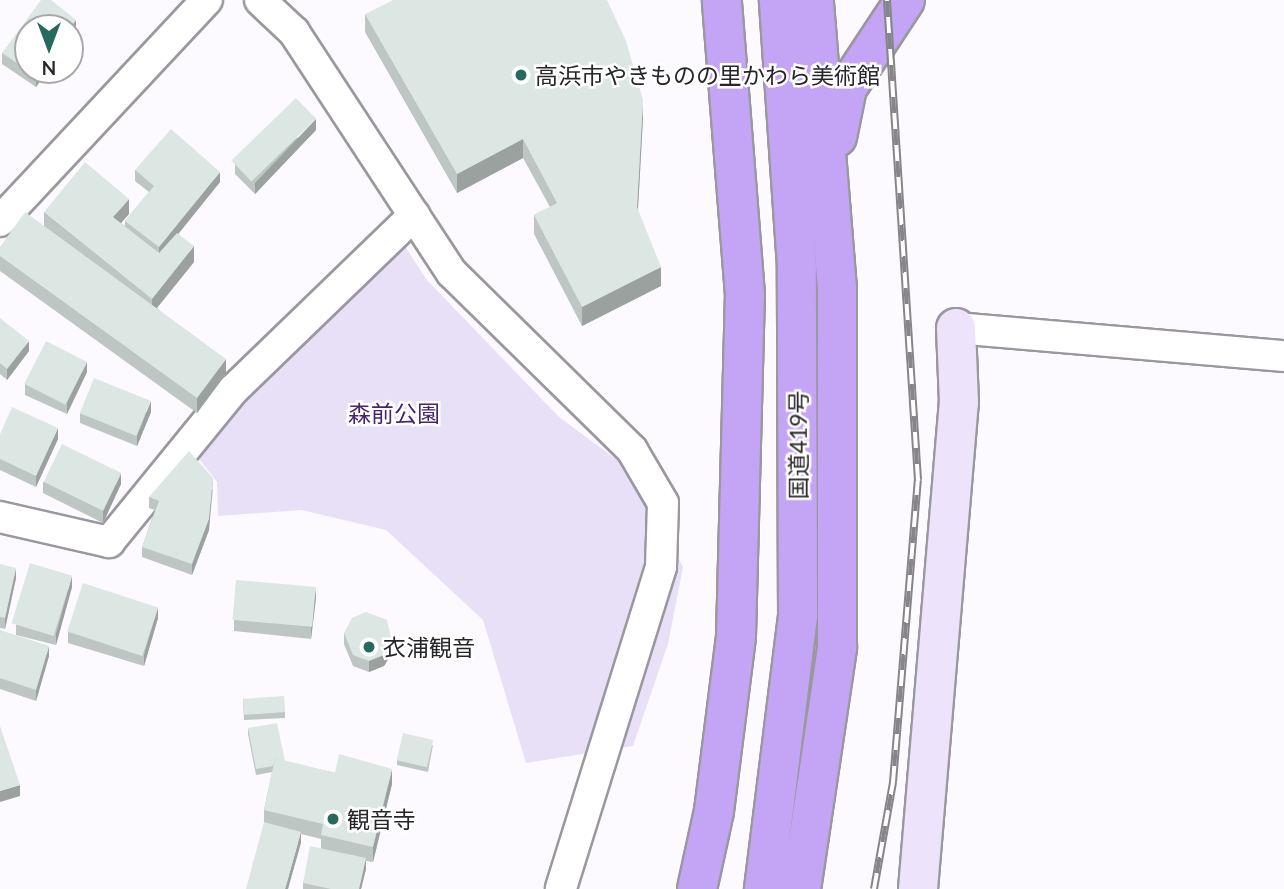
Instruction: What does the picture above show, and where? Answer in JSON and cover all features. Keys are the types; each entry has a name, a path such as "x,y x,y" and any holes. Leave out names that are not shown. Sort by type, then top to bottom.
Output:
{"highway":[{"path":"696,889 714,811 736,609 745,295 722,0"},
{"name":"国道419号","path":"764,889 798,615 797,267 779,0"},
{"path":"801,889 837,648 837,289 814,0"},
{"path":"829,183 846,88 905,0"}],"street":[{"path":"0,221 207,0"},
{"path":"260,0 293,32 452,273 632,450 663,503 661,567 561,889"},
{"path":"0,517 109,542 233,390 414,215"},
{"path":"918,889 958,403 956,328 1284,356"}],"green space":[{"name":"森前公園","path":"403,243 426,279 558,416 617,460 651,506 683,567 668,644 633,746 526,763 483,620 386,530 302,510 218,516 217,482 193,451"}],"building":[{"path":"41,0 51,0 68,14 31,14"},
{"path":"393,0 607,0 626,41 643,100 637,207 661,267 582,307 534,215 557,203 523,139 457,174 365,14"},
{"path":"14,37 14,61 2,53"},
{"path":"296,98 316,119 251,181 231,161"},
{"path":"171,129 220,172 159,247 125,221 154,186 135,170"},
{"path":"85,162 129,199 113,217 159,253 177,233 194,246 152,299 44,212"},
{"path":"25,212 226,359 197,398 0,256 0,247"},
{"path":"0,318 29,341 7,369 0,363"},
{"path":"46,341 87,362 65,405 24,384"},
{"path":"94,378 151,401 136,436 80,413"},
{"path":"12,407 58,428 36,476 0,459 0,434"},
{"path":"62,444 121,473 103,511 44,482"},
{"path":"189,451 213,478 209,519 192,564 142,547 159,501 149,497"},
{"path":"30,563 72,576 54,636 12,623"},
{"path":"0,564 16,568 5,618 0,617"},
{"path":"236,580 316,587 312,627 233,620"},
{"path":"83,583 158,607 142,656 67,632"},
{"path":"366,612 387,620 392,642 384,655 369,661 353,655 344,633 352,618"},
{"path":"0,630 49,646 36,690 0,678"},
{"path":"284,696 285,712 244,715 243,699"},
{"path":"277,723 285,761 275,758 273,766 256,769 248,728"},
{"path":"0,726 20,785 0,791"},
{"path":"403,733 433,740 427,767 397,760"},
{"path":"339,754 392,769 373,847 321,835 323,824 264,810 275,758 335,773"},
{"path":"264,822 301,832 285,889 246,889"},
{"path":"310,846 366,858 359,889 331,889 303,883"}],"railway":[{"path":"874,889 893,782 918,480 887,0"}],"place":[{"name":"高浜市やきものの里かわら美術館","path":"521,75"},
{"name":"衣浦観音","path":"369,647"},
{"name":"観音寺","path":"333,819"}]}
